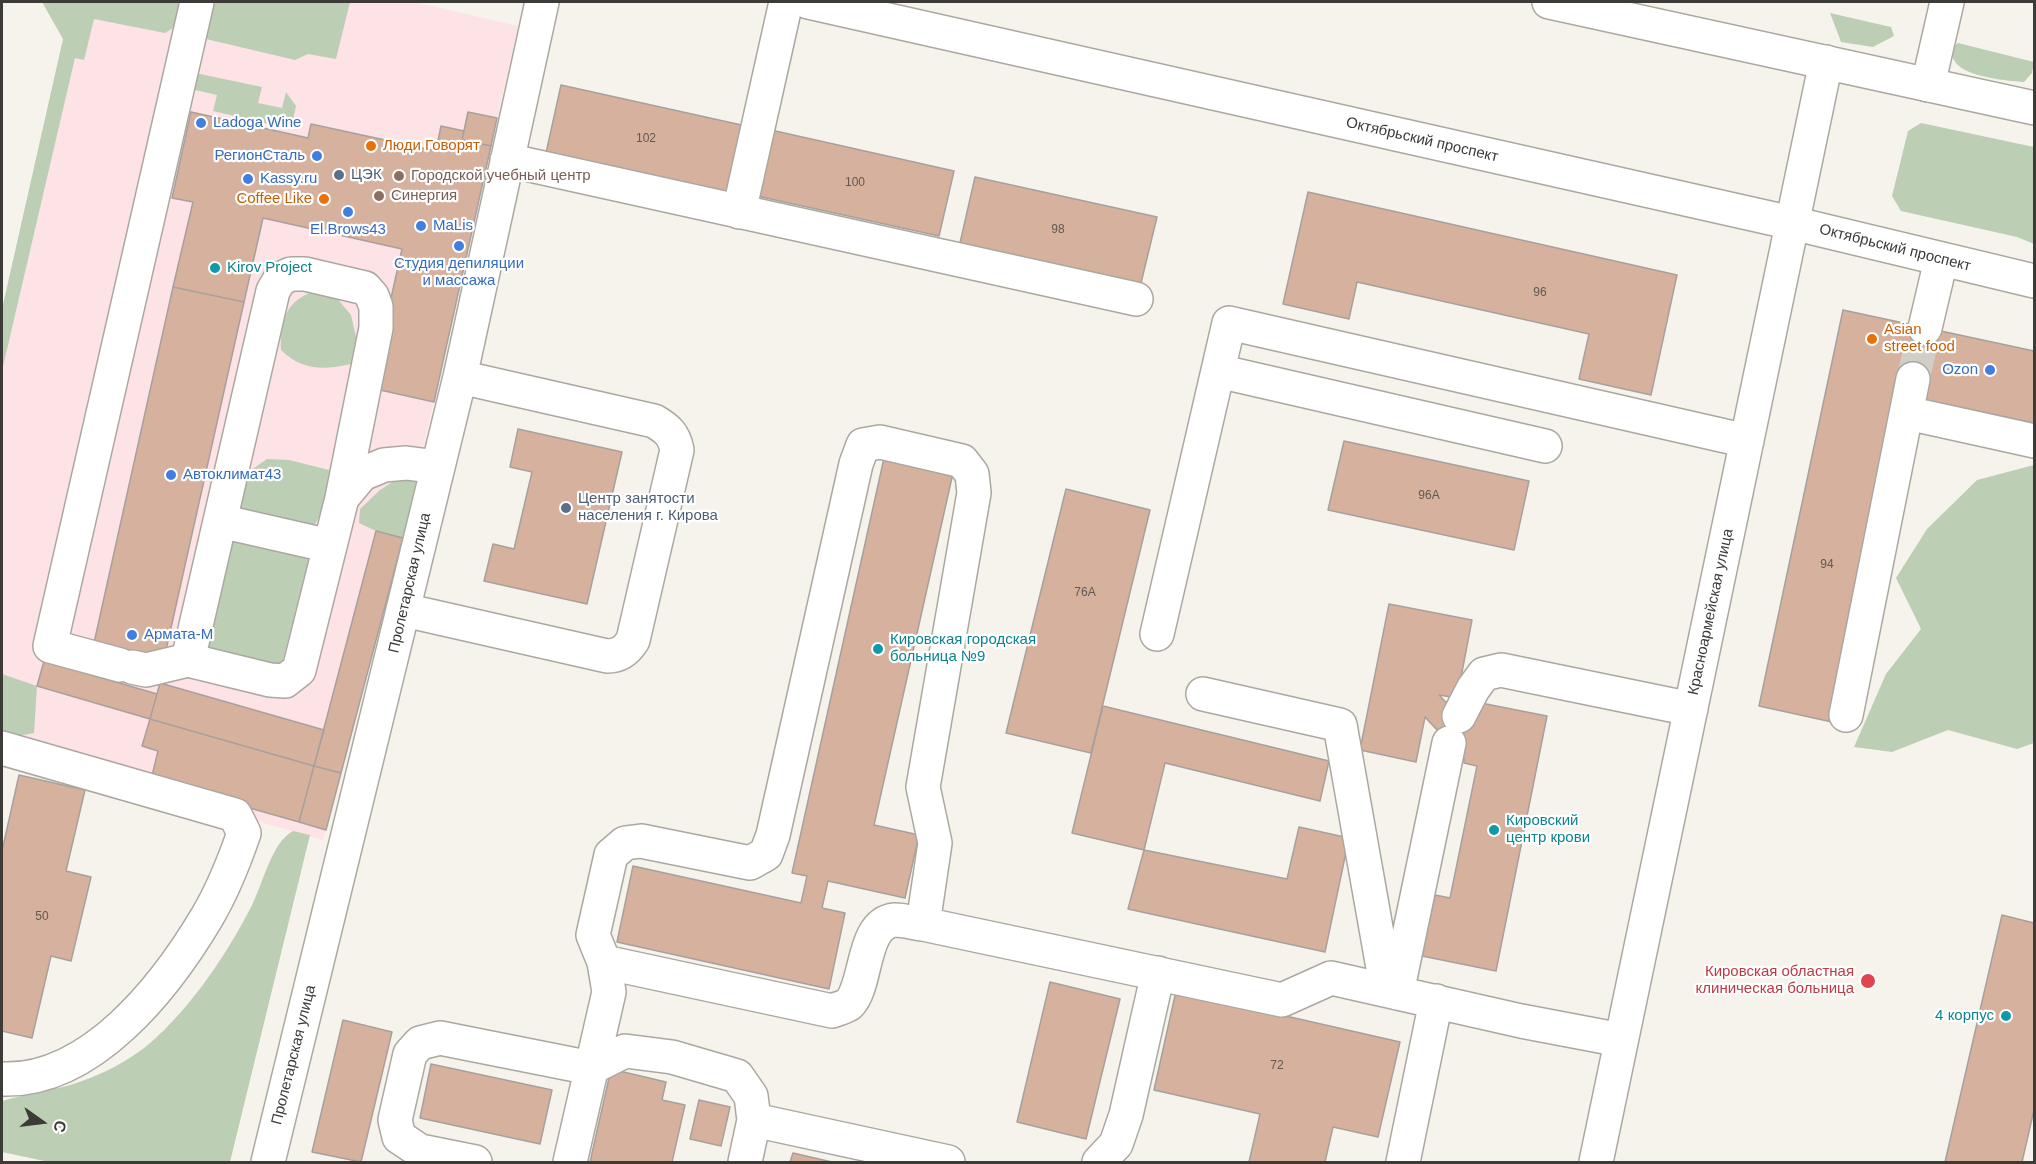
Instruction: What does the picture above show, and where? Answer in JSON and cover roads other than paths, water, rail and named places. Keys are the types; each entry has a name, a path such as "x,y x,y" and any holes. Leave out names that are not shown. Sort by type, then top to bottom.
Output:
{"street":[{"path":"188,660 273,291 280,279 291,274 305,274 365,288 372,296 376,307 376,328 342,498 299,670 285,681 270,680 188,660 146,670 50,646 197,2"},
{"name":"Пролетарская улица","path":"268,1162 460,377 542,2"},
{"path":"739,212 786,2"},
{"name":"Октябрьский проспект","path":"808,2 1792,223 2034,281"},
{"path":"1549,2 2034,108"},
{"path":"1928,85 1947,2"},
{"name":"Красноармейская улица","path":"1596,1162 1826,62"},
{"path":"507,160 1136,299"},
{"path":"1926,328 1941,260"},
{"path":"1157,634 1229,323 1747,441"},
{"path":"1218,371 1545,446"},
{"path":"404,610 607,656 622,653 633,640 677,450 674,437 666,428 654,421 460,377"},
{"path":"1846,715 1913,379"},
{"path":"1907,413 2034,441"},
{"path":"570,1162 609,992 604,962 593,935 610,855 624,843 641,841 750,863 766,854 774,835 856,464 863,445 879,442 962,461 972,474 974,493 923,787 935,843 923,924"},
{"path":"342,498 362,474 384,465 406,462 438,467"},
{"path":"220,521 330,546"},
{"path":"1392,991 1454,729 1473,688 1484,674 1501,670 1691,709"},
{"path":"1203,694 1340,725 1392,991"},
{"path":"2,748 236,815 244,833 231,870 207,917 165,979 135,1012 105,1039 74,1062 44,1074 12,1079 2,1078"},
{"path":"604,962 832,1011 849,1004 858,987 870,943 880,928 893,920 923,924 1282,1000 1331,978 1622,1040"},
{"path":"1099,1162 1116,1144 1126,1115 1158,973"},
{"path":"1403,1162 1436,1001"},
{"path":"476,1162 420,1151 399,1137 394,1120 410,1054 420,1043 440,1038 591,1068 625,1051 672,1057 736,1076 751,1096 754,1120 745,1162"},
{"path":"754,1120 948,1162"}],"tunnel":[{"path":"1913,379 1925,328"}],"place":[{"name":"Ladoga Wine","path":"201,123"},
{"name":"Люди Говорят","path":"371,146"},
{"name":"РегионСталь","path":"317,156"},
{"name":"ЦЭК","path":"339,175"},
{"name":"Городской учебный центр","path":"399,176"},
{"name":"Kassy.ru","path":"248,179"},
{"name":"Синергия","path":"379,196"},
{"name":"Coffee Like","path":"324,199"},
{"name":"El.Brows43","path":"348,212"},
{"name":"MaLis","path":"421,226"},
{"name":"Студия депиляции и массажа","path":"459,246"},
{"name":"Kirov Project","path":"215,268"},
{"name":"Asian street food","path":"1872,339"},
{"name":"Ozon","path":"1990,370"},
{"name":"Автоклимат43","path":"171,475"},
{"name":"Центр занятости населения г. Кирова","path":"566,508"},
{"name":"Армата-М","path":"132,635"},
{"name":"Кировская городская больница №9","path":"878,649"},
{"name":"Кировский центр крови","path":"1494,830"},
{"name":"Кировская областная клиническая больница","path":"1868,981"},
{"name":"4 корпус","path":"2006,1016"}]}
